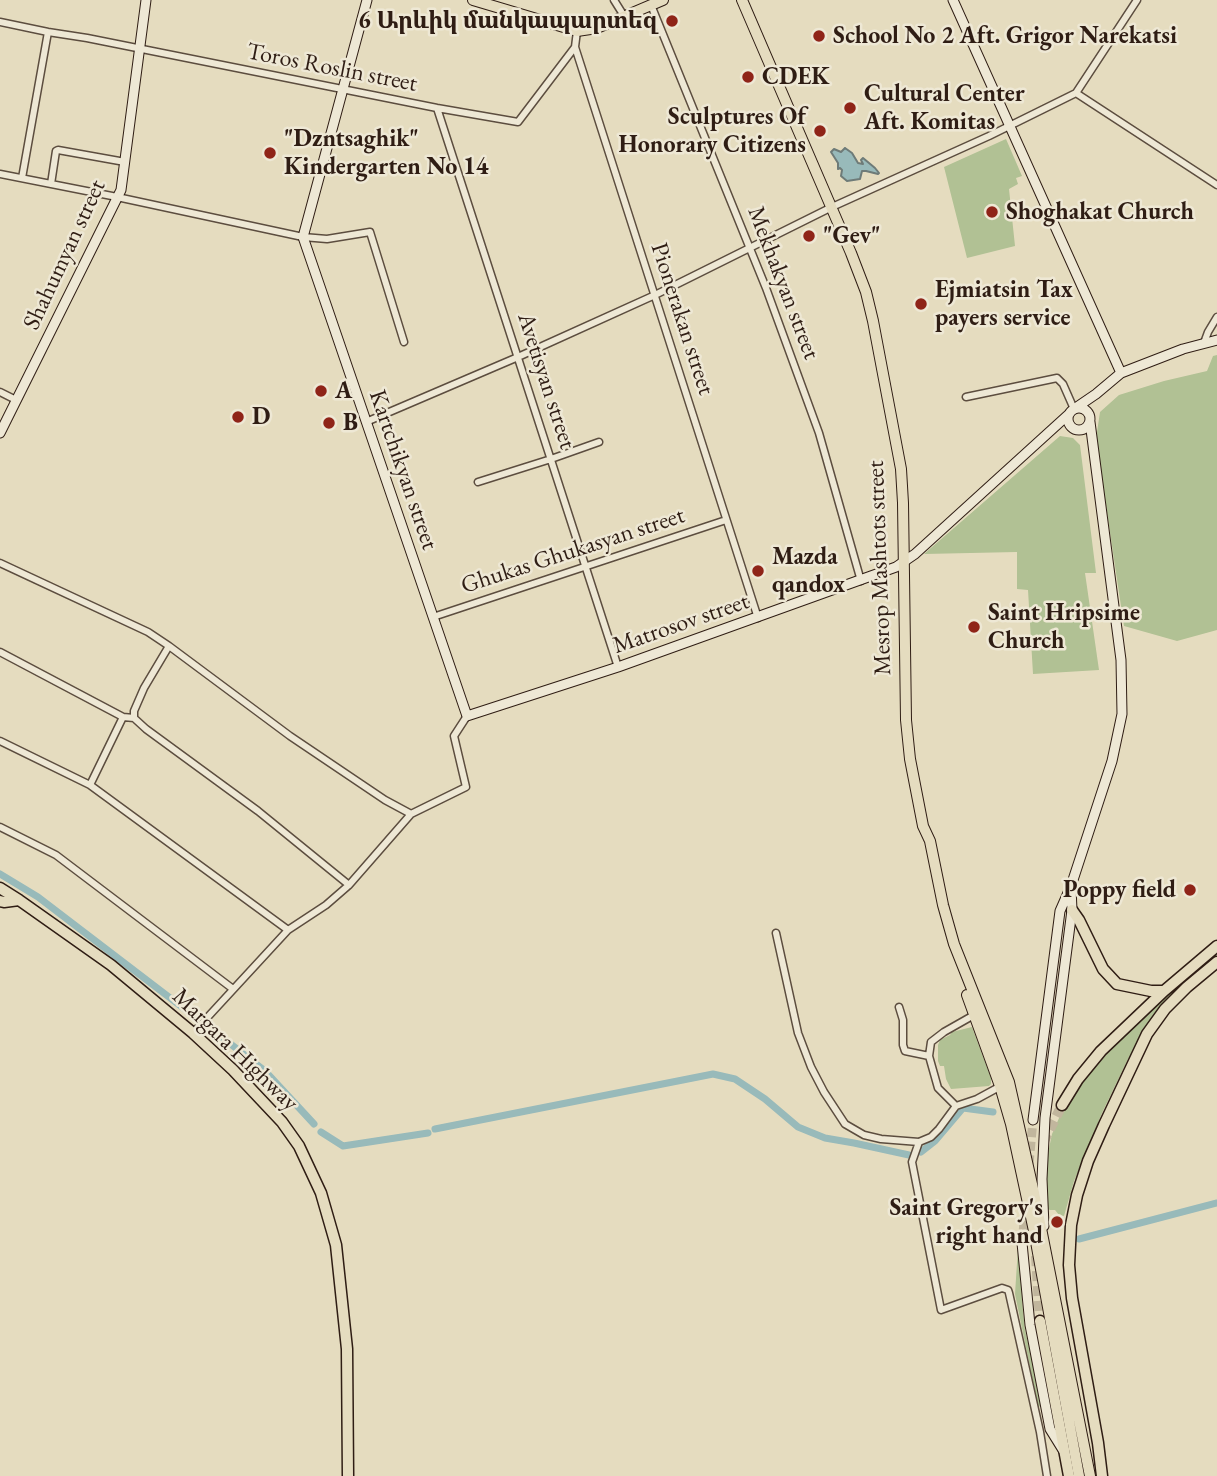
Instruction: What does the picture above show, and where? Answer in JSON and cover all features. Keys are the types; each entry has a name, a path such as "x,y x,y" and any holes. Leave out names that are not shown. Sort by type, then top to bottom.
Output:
{"highway":[{"name":"Margara Highway","path":"0,888 111,965 193,1033 233,1070 282,1122 299,1146 321,1194 336,1245 347,1359 348,1476"},
{"path":"0,901 19,900"},
{"path":"1072,909 1098,962 1117,984 1164,991"},
{"path":"1062,1105 1078,1079 1101,1051 1164,991 1217,946"},
{"path":"1102,1476 1072,1298 1069,1265 1071,1225 1077,1195 1088,1161 1147,1034 1165,1009 1217,962"},
{"path":"1040,1321 1069,1476"}],"main road":[{"path":"473,0 577,31 597,28 663,0"},
{"name":"Mesrop Mashtots street","path":"742,0 866,290 873,321 901,469 906,720 910,759 923,826"},
{"path":"923,826 923,838 945,936 974,1015 1005,1084 1079,1476"},
{"path":"923,826 930,841 954,943 1005,1084 1027,1157 1090,1476"}],"street":[{"name":"Shahumyan street","path":"0,433 121,190 146,0"},
{"path":"303,237 367,0"},
{"path":"614,0 624,16"},
{"path":"953,0 1121,373 1217,340"},
{"path":"366,422 655,295 832,207 989,136 1076,93 1137,0"},
{"name":"Mekhakyan street","path":"651,5 766,288 819,433 860,581"},
{"name":"Toros Roslin street","path":"0,22 518,122 575,47"},
{"name":"Pionerakan street","path":"577,31 575,47 758,618"},
{"path":"22,178 48,32"},
{"path":"1076,93 1217,185"},
{"name":"Avetisyan street","path":"437,108 618,667"},
{"path":"51,184 55,151 58,150 125,162"},
{"path":"0,174 303,237 327,239 370,232 404,342"},
{"name":"Kartchikyan street","path":"303,237 467,716"},
{"path":"1204,343 1217,317"},
{"name":"Matrosov street","path":"467,716 618,667 896,567 915,554 1072,411 1121,373"},
{"path":"967,397 1057,379 1063,384 1072,411 1068,422 1095,452"},
{"path":"0,392 16,400"},
{"path":"1049,434 1086,428 1096,394"},
{"path":"1033,1121 1060,911 1071,886 1112,761 1122,714 1121,660 1090,420 1085,409 1072,411"},
{"path":"478,482 599,442"},
{"name":"Ghukas Ghukasyan street","path":"433,617 726,520"},
{"path":"0,563 148,632 290,736 385,800 411,814"},
{"path":"134,718 134,711 144,688 169,646"},
{"path":"0,652 123,717 134,718 258,810 349,885"},
{"path":"193,1033 288,930 326,905 349,885 411,814 466,787 454,736 467,716"},
{"path":"90,785 123,717"},
{"path":"0,741 90,785 288,930"},
{"path":"0,827 57,855 233,989"},
{"path":"1044,1244 1042,1179 1045,1118 1072,909 1071,886"},
{"path":"776,933 798,1033 811,1067 845,1124 864,1135 919,1142 939,1129 956,1106 977,1099 1005,1084"},
{"path":"899,1007 903,1020 902,1045 905,1051 929,1055"},
{"path":"956,1106 938,1088 929,1055 931,1042 974,1015"},
{"path":"919,1142 912,1162 941,1310 1002,1288 1007,1290 1040,1432 1047,1476"},
{"path":"1022,1243 1030,1325 1050,1429 1063,1450"},
{"path":"1040,1432 1050,1429"}],"green space":[{"path":"1006,139 1022,176 1016,178 1018,184 1009,189 1015,246 967,258 944,167"},
{"path":"1217,355 1217,630 1177,641 1124,626 1096,439 1100,412 1119,395 1207,371 1213,356"},
{"path":"1060,436 1073,438 1080,445 1096,573 1085,573 1099,670 1033,674 1028,590 1017,589 1017,552 924,554"},
{"path":"1217,951 1217,957 1150,1024 1128,1059 1074,1181 1064,1216 1045,1207 1045,1168 1052,1134 1063,1109 1084,1079 1143,1015"},
{"path":"972,1027 991,1084 951,1089 944,1066 940,1066 938,1061 938,1045 940,1040 952,1032"},
{"path":"1018,1247 1021,1248 1025,1330 1043,1405 1041,1407 1038,1406 1015,1294"}],"water":[{"path":"845,148 858,163 863,164 863,158 879,173 862,171 860,179 847,181 841,176 842,170 838,169 838,163 831,152 834,149 841,152"}],"waterway":[{"path":"0,874 38,897 199,1020"},
{"path":"209,1027 265,1071 314,1124"},
{"path":"435,1129 713,1074 735,1079 765,1099 798,1127 825,1138 909,1155"},
{"path":"921,1152 935,1141 963,1108 993,1112"},
{"path":"321,1132 343,1146 428,1133"},
{"path":"1079,1239 1217,1203"}],"tunnel":[{"path":"1043,1143 1062,1105"},
{"path":"1029,1164 1033,1120"},
{"path":"1022,1243 1026,1202"},
{"path":"1036,1256 1040,1321"}],"place":[{"name":"6 Արևիկ մանկապարտեզ","path":"672,21"},
{"name":"School No 2 Aft. Grigor Narekatsi","path":"819,36"},
{"name":"CDEK","path":"748,77"},
{"name":"Cultural Center Aft. Komitas","path":"850,108"},
{"name":"Sculptures Of Honorary Citizens","path":"820,131"},
{"name":"\"Dzntsaghik\" Kindergarten No 14","path":"270,153"},
{"name":"Shoghakat Church","path":"992,212"},
{"name":"\"Gev\"","path":"809,236"},
{"name":"Ejmiatsin Tax payers service","path":"921,304"},
{"name":"A","path":"321,391"},
{"name":"D","path":"238,417"},
{"name":"B","path":"329,423"},
{"name":"Mazda qandox","path":"758,571"},
{"name":"Saint Hripsime Church","path":"974,627"},
{"name":"Poppy field","path":"1190,890"},
{"name":"Saint Gregory's right hand","path":"1057,1222"}]}
